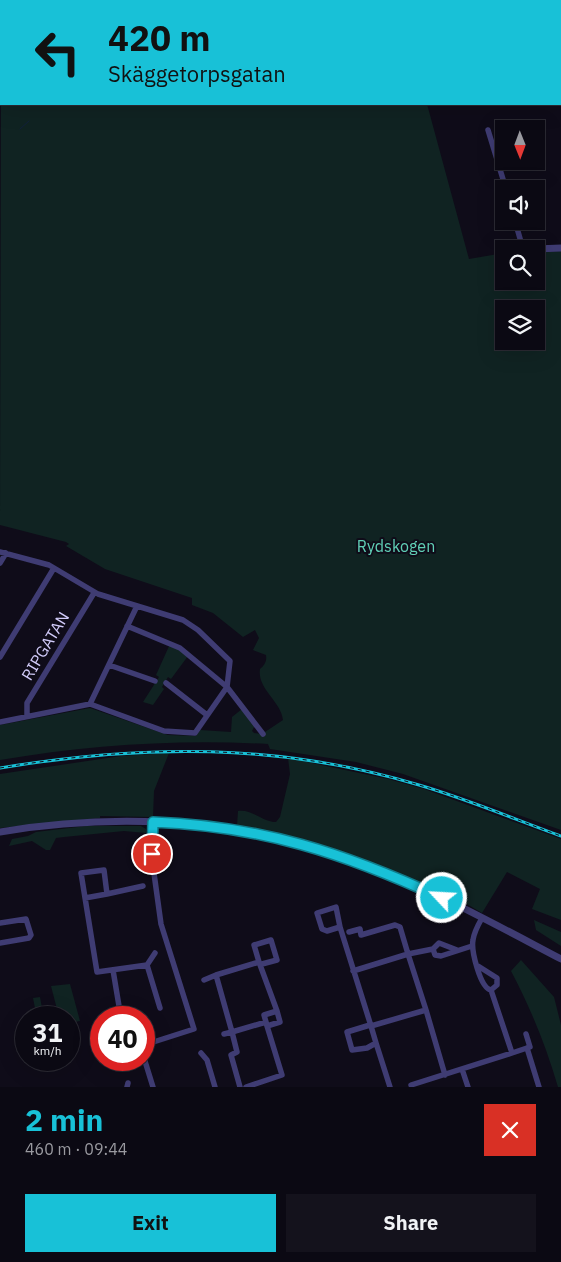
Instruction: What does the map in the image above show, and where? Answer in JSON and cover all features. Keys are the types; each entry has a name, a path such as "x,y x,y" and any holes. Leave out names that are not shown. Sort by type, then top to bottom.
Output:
{"street":[{"path":"488,130 503,180"},
{"path":"545,249 561,248"},
{"path":"0,563 3,552 54,568 94,593 179,618 198,630 230,661 227,687 195,733 164,731 90,704 0,722"},
{"path":"0,657 54,568"},
{"name":"RIPGATAN","path":"27,716 27,703 94,593"},
{"path":"90,704 137,606"},
{"path":"128,626 171,642 227,687 264,734"},
{"path":"109,665 155,681"},
{"path":"166,683 207,715"},
{"path":"0,832 102,822 153,822 231,829 324,850 397,876 561,959"},
{"path":"153,822 152,866 161,924 194,1029 155,1041"},
{"path":"0,837 33,828"},
{"path":"107,894 104,870 81,874 97,972 148,964"},
{"path":"85,898 143,886"},
{"path":"340,927 327,931 322,929 317,912 336,907 340,927 390,1087"},
{"path":"482,918 474,932 472,946 483,985 491,990 512,1053"},
{"path":"0,923 26,919 31,935 29,938 0,943"},
{"path":"349,932 360,929 361,935 395,925 400,928 445,1075"},
{"path":"354,971 433,948 439,943 457,950"},
{"path":"433,948 435,954 441,956 472,946"},
{"path":"155,953 148,964 160,1008"},
{"path":"204,980 261,963 280,1022 224,1034"},
{"path":"478,966 497,978 497,985 491,990"},
{"path":"113,970 119,1006"},
{"path":"216,975 238,1052 231,1055 240,1087"},
{"path":"376,1043 367,1048 352,1050 347,1032 426,1010"},
{"path":"246,1087 282,1075 264,1015 277,1011"},
{"path":"409,1086 530,1047 526,1034"},
{"path":"527,1048 540,1087"},
{"path":"202,1052 207,1060 215,1087"},
{"path":"462,1069 468,1087"},
{"path":"148,1071 153,1087"}],"green space":[{"name":"Rydskogen","path":"1,105 427,105 469,259 495,255 495,290 545,290 545,252 561,251 561,830 403,774 356,762 270,749 268,744 201,742 134,744 67,750 0,760 0,725 90,708 168,735 196,736 200,730 231,732 232,717 242,709 255,725 252,731 254,733 262,734 283,720 278,707 262,683 260,669 265,663 266,655 253,650 259,638 255,630 243,637 213,613 192,605 192,598 105,569 66,546 69,544 0,525"},
{"path":"170,644 188,656 171,679 168,677 162,687 164,689 153,705 143,702 159,677 156,675"},
{"path":"169,753 154,791 153,817 100,816 100,818 0,828 0,774 121,756"},
{"path":"288,758 388,779 424,789 561,839 561,920 532,909 540,889 507,872 482,913 443,890 442,892 362,860 313,844 237,826 238,811 248,812 276,822 280,817 290,774"},
{"path":"86,826 141,826 146,829 146,833 124,831 56,838 50,850 46,850 32,841 9,846 12,839 28,836 36,832"},
{"path":"534,920 561,932 561,946 536,930"},
{"path":"521,960 554,997 561,1025 561,1087 558,1087 538,1028 511,971"},
{"path":"70,984 76,1006 56,1006 51,986"},
{"path":"40,997 42,1006 35,1006 33,998"}],"waterway":[{"path":"20,129 29,121"}],"railway":[{"path":"0,768 53,760 159,752 211,752 315,761 367,771 419,785 561,836"}],"route":[{"path":"152,854 153,822 216,826 289,840 324,850 397,876 442,898"}]}
